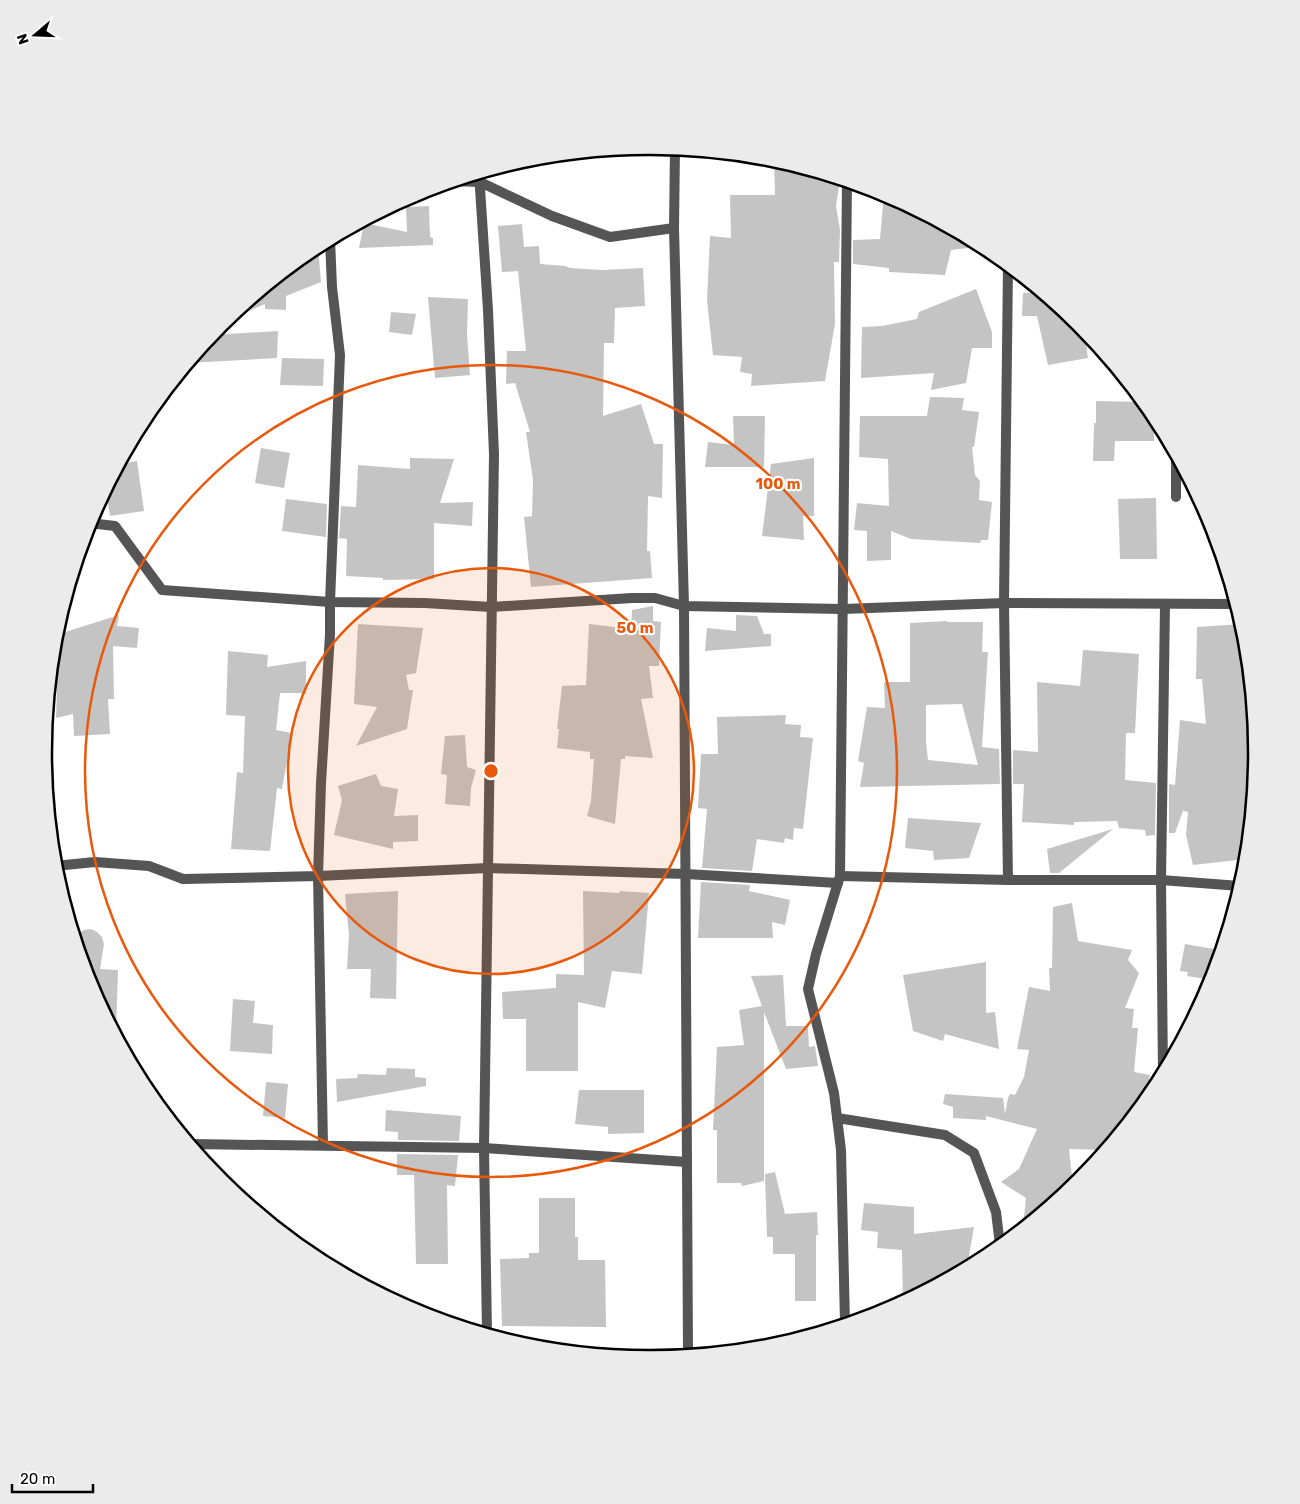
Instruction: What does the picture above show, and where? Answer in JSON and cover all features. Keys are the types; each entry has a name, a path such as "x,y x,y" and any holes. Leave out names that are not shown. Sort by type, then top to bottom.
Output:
{"street":[{"path":"675,155 674,228 684,606 688,1348"},
{"path":"481,179 552,216 610,237 674,228"},
{"path":"479,180 488,310 494,454 484,1148 487,1327"},
{"path":"845,1317 841,1150 834,1093 808,989 816,954 839,879 847,188"},
{"path":"323,1145 318,876 321,783 330,634 340,355 332,287 330,248"},
{"path":"1008,274 1004,603 1008,880"},
{"path":"1176,470 1176,497"},
{"path":"98,524 115,526 162,590 330,602 425,603 491,608 655,598 684,606 843,609 1004,603 1229,604"},
{"path":"1162,1059 1160,880 1165,605"},
{"path":"63,865 95,862 150,866 183,879 318,876 488,868 839,879 1160,880 1232,885"},
{"path":"837,1118 945,1135 974,1153 996,1212 999,1237"},
{"path":"199,1144 484,1148 686,1162"}],"building":[{"path":"774,168 839,185 836,206 840,230 839,262 834,262 835,324 825,381 751,386 752,374 740,372 742,357 713,355 707,301 710,236 731,238 730,195 775,195"},
{"path":"883,202 914,216 970,248 951,250 945,275 889,272 889,268 853,264 853,240 880,239"},
{"path":"429,206 430,237 433,238 433,245 359,248 363,229 371,224 407,232 406,207"},
{"path":"522,224 524,247 539,246 540,264 602,270 643,268 645,306 615,308 614,343 604,343 603,416 641,404 654,444 663,444 662,498 648,496 647,551 650,551 652,578 531,587 524,517 532,516 533,480 526,432 530,432 515,383 506,384 507,351 526,351 518,271 502,272 498,226"},
{"path":"319,255 321,282 286,296 286,310 265,309 265,304 247,312 286,278"},
{"path":"976,289 992,332 992,348 972,348 966,383 931,390 934,373 861,378 862,327 882,326 917,319 919,312"},
{"path":"1023,293 1032,293 1072,330 1086,345 1088,358 1048,365 1037,316 1022,316"},
{"path":"428,297 468,299 467,334 470,375 435,378"},
{"path":"391,312 416,314 412,335 389,332"},
{"path":"278,331 277,358 197,363 224,334"},
{"path":"282,358 324,359 323,386 280,385"},
{"path":"930,397 964,398 962,410 979,412 974,447 972,447 975,475 980,481 979,500 992,502 988,540 981,540 980,543 911,539 891,531 891,560 867,561 867,531 854,530 857,503 889,506 888,459 859,457 860,416 927,416"},
{"path":"1096,401 1134,402 1154,432 1154,441 1115,441 1114,461 1093,461 1094,423 1096,423"},
{"path":"733,416 765,416 764,467 705,467 708,442 734,445"},
{"path":"261,448 290,453 284,488 255,483"},
{"path":"410,458 454,459 440,503 473,502 472,526 434,523 434,579 383,580 383,578 346,576 347,539 339,538 341,506 356,507 358,465 410,469"},
{"path":"814,458 814,516 803,516 804,540 762,536 771,464"},
{"path":"137,461 144,511 110,516 108,502 128,463"},
{"path":"1156,498 1157,559 1120,559 1118,499"},
{"path":"286,499 327,504 326,537 282,531"},
{"path":"653,606 653,621 661,622 659,666 649,666 653,698 641,699 653,758 625,756 625,759 621,759 615,824 587,816 591,801 594,759 590,759 590,752 557,748 559,729 557,729 562,686 586,685 589,624 631,629 632,610"},
{"path":"119,615 117,626 139,628 137,648 113,646 114,699 108,699 110,734 74,736 73,714 56,718 57,680 65,632"},
{"path":"736,615 757,616 764,634 771,634 771,646 705,651 707,628 736,631"},
{"path":"983,622 982,652 988,652 982,747 999,749 1000,784 860,787 864,763 858,761 867,707 885,708 884,682 910,682 910,623","holes":["962,704 978,765 928,760 926,705"]},
{"path":"358,624 423,628 416,673 406,675 409,690 413,690 407,729 356,746 377,707 354,704"},
{"path":"1234,625 1242,674 1248,752 1246,791 1237,860 1193,865 1186,835 1188,812 1183,811 1175,833 1169,833 1169,784 1175,785 1180,720 1206,724 1202,679 1196,679 1197,627"},
{"path":"1083,650 1139,654 1135,733 1126,733 1125,780 1156,783 1155,835 1146,836 1145,830 1119,828 1117,821 1074,822 1074,825 1022,822 1024,784 1013,784 1013,750 1038,752 1037,682 1080,686"},
{"path":"228,651 268,655 267,667 306,661 306,693 280,693 276,730 292,733 282,789 277,788 270,851 231,849 237,772 243,773 245,716 226,715"},
{"path":"786,715 785,724 801,725 800,737 813,738 803,829 794,828 793,840 785,838 784,843 757,839 752,871 702,868 707,809 698,808 701,754 718,754 717,717"},
{"path":"465,735 467,767 476,770 471,788 470,806 445,804 447,775 441,774 445,736"},
{"path":"376,774 381,786 398,789 394,816 418,815 418,841 393,842 393,849 334,835 342,800 338,786"},
{"path":"908,818 981,823 969,858 934,860 933,851 905,848"},
{"path":"1113,829 1059,873 1050,873 1047,849"},
{"path":"701,882 750,885 749,891 790,900 785,925 772,922 773,938 698,938"},
{"path":"398,891 396,999 370,998 371,969 347,969 349,935 345,894"},
{"path":"583,891 649,893 642,974 612,971 605,1008 578,1002 578,1071 526,1071 526,1019 503,1019 502,992 556,988 556,974 584,975"},
{"path":"1072,903 1078,941 1132,950 1128,960 1139,973 1125,1008 1134,1009 1132,1028 1138,1028 1134,1072 1150,1075 1147,1084 1124,1116 1095,1150 1069,1149 1072,1174 1024,1218 1026,1198 1001,1182 1019,1169 1037,1129 986,1116 986,1120 953,1118 953,1107 943,1104 945,1094 1003,1098 1005,1114 1010,1094 1015,1095 1024,1077 1029,1050 1017,1049 1029,987 1050,991 1049,968 1052,968 1053,907"},
{"path":"91,929 102,937 104,944 100,969 118,970 116,1020 98,981 84,944 81,932"},
{"path":"1185,944 1214,949 1203,979 1187,976 1188,972 1180,971"},
{"path":"986,962 986,1013 995,1012 999,1049 945,1034 943,1041 913,1031 903,975"},
{"path":"783,975 786,1026 808,1026 809,1047 815,1046 818,1066 786,1069 764,1012 764,1181 742,1186 741,1183 717,1183 717,1130 713,1130 717,1047 744,1045 739,1010 762,1006 751,976"},
{"path":"233,999 255,1001 253,1023 273,1025 272,1054 230,1051"},
{"path":"387,1068 415,1069 415,1077 426,1078 426,1086 337,1102 336,1079 357,1078 358,1074 386,1075"},
{"path":"266,1082 288,1084 285,1118 263,1116"},
{"path":"579,1090 644,1090 644,1133 608,1134 608,1127 575,1124"},
{"path":"386,1110 461,1116 459,1141 398,1140 398,1132 385,1131"},
{"path":"397,1154 458,1155 455,1186 447,1185 448,1264 416,1264 414,1175 397,1175"},
{"path":"775,1172 785,1214 817,1212 816,1301 795,1301 795,1254 773,1254 773,1237 767,1237 765,1174"},
{"path":"539,1198 575,1198 575,1237 578,1237 578,1260 605,1260 606,1327 502,1326 500,1259 529,1258 529,1253 539,1253"},
{"path":"864,1203 914,1207 914,1234 974,1227 969,1257 903,1293 902,1250 877,1248 878,1232 861,1230"}]}
